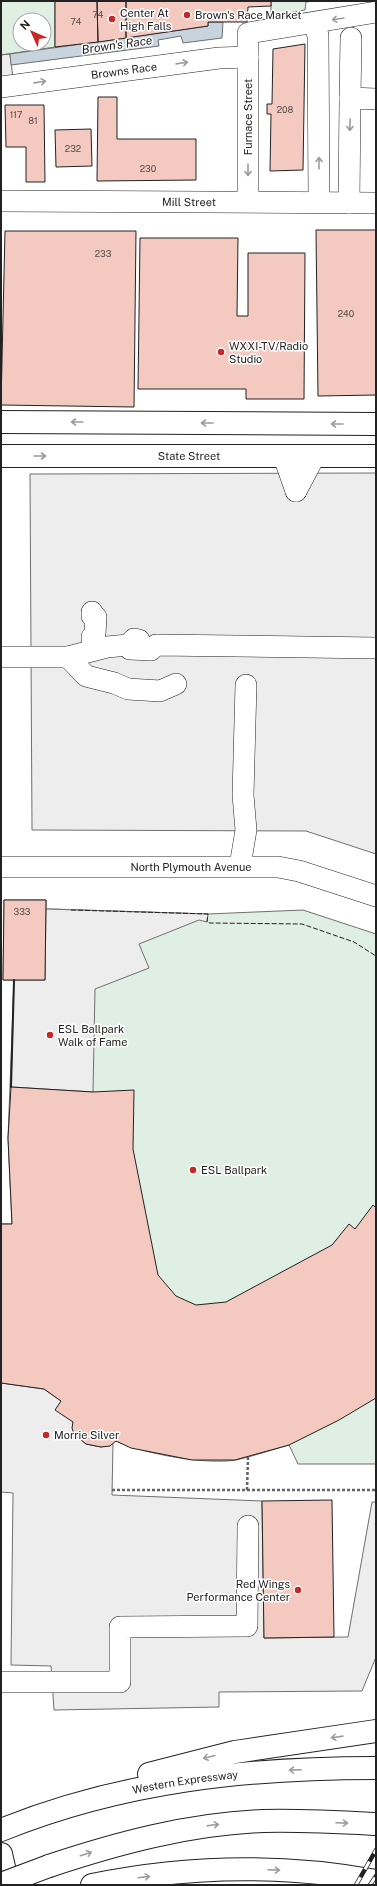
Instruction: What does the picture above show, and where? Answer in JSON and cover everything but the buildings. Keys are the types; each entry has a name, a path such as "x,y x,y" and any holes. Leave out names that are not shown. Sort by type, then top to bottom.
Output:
{"main road":[{"path":"1,422 376,424"},
{"name":"State Street","path":"1,456 376,456"},
{"path":"36,1816 120,1783 202,1759 258,1747 376,1731"},
{"name":"Western Expressway","path":"1,1830 36,1816 103,1795 170,1782 262,1772 376,1768"},
{"path":"1,1884 49,1866 129,1841 214,1825 296,1821 376,1824"},
{"path":"1,1854 8,1885"},
{"path":"92,1885 172,1873 239,1870 306,1872 376,1881"}],"street":[{"path":"319,202 318,35 314,23 376,12"},
{"name":"Furnace Street","path":"248,202 248,33 314,23"},
{"path":"349,203 351,38"},
{"name":"Browns Race","path":"1,87 219,58 248,57"},
{"path":"350,98 376,99"},
{"name":"Mill Street","path":"1,201 376,203"},
{"path":"284,457 296,491 314,457"},
{"path":"92,614 96,617 96,634 93,644"},
{"path":"1,657 68,657 93,644 128,645 130,649 151,650 156,645 376,648"},
{"path":"68,657 86,676 114,683"},
{"path":"240,866 246,830 243,795 246,685"},
{"name":"North Plymouth Avenue","path":"1,867 278,867 299,871 376,896"},
{"path":"1,1682 120,1682 120,1627 247,1626 248,1526"}],"path":[{"path":"247,1490 248,1457"},
{"path":"112,1490 376,1490"}],"green space":[{"path":"1,1 55,1 55,47 52,47 52,12 12,12 12,52 21,52 1,55"},
{"path":"271,1 314,1 306,2 305,10 271,16"},
{"name":"ESL Ballpark","path":"4,900 46,900 46,909 208,914 303,910 376,934 376,1464 298,1464 289,1445 236,1460 223,1461 192,1460 158,1454 128,1446 116,1441 107,1446 96,1446 79,1439 75,1434 64,1406 54,1395 32,1387 1,1383 1,1224 12,1224 8,1138 14,980 3,980"}],"shaded area":[{"path":"10,54 14,86 1,87 1,55"},
{"path":"376,473 376,854 306,831 32,830 30,474"},
{"path":"46,909 208,914 207,922 199,920 139,944 149,968 95,989 93,1092 11,1087 14,980 45,980"},
{"path":"1,1383 44,1389 61,1401 73,1422 74,1434 86,1444 101,1447 113,1444 112,1495 262,1501 264,1638 348,1637 372,1502 376,1502 376,1657 362,1691 219,1692 219,1707 54,1710 51,1666 11,1665 13,1493 1,1492"}],"water":[{"name":"Brown's Race","path":"208,22 223,22 222,38 183,43 181,36 158,40 159,46 11,65 10,54 24,52 52,52 52,48 208,26"}],"railway":[{"path":"356,1885 376,1850"},
{"path":"370,1885 376,1876"}],"fence":[{"path":"71,910 208,914 207,922 210,923 302,924 354,942 376,956"}],"wall":[{"path":"11,1087 14,980"}],"place":[{"name":"Brown's Race Market","path":"187,15"},
{"name":"Center At High Falls","path":"112,19"},
{"name":"WXXI-TV/Radio Studio","path":"221,352"},
{"name":"ESL Ballpark Walk of Fame","path":"50,1035"},
{"name":"ESL Ballpark","path":"193,1170"},
{"name":"Morrie Silver","path":"46,1435"},
{"name":"Red Wings Performance Center","path":"298,1590"}]}
